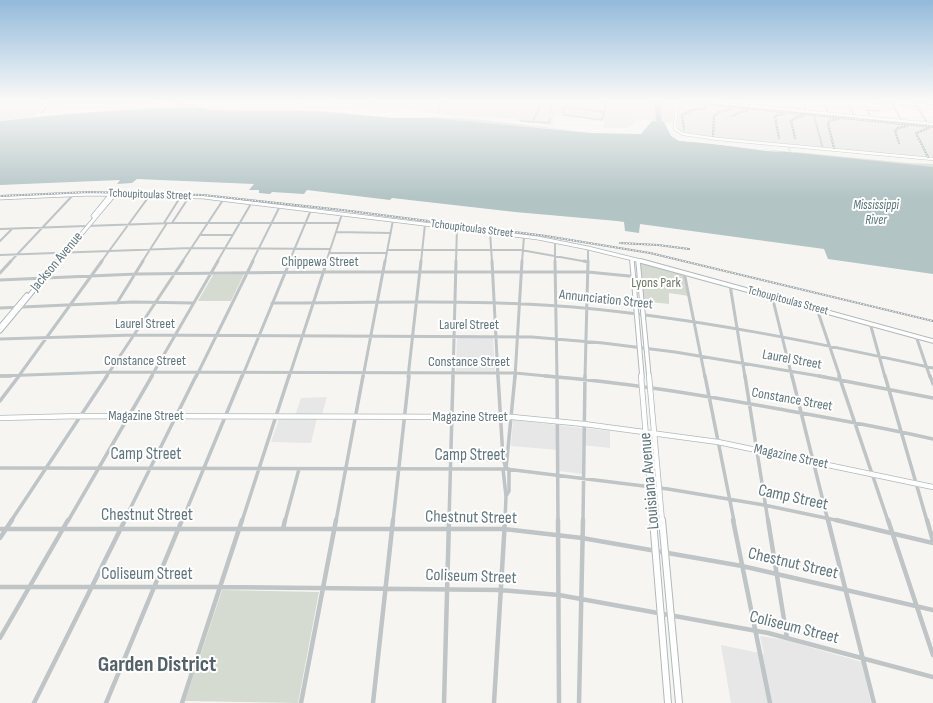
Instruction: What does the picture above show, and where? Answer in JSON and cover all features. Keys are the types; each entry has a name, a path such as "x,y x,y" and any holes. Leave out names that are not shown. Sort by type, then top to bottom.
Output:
{"street":[{"path":"682,133 688,135 933,159"},
{"path":"819,133 823,149"},
{"path":"0,273 74,194"},
{"name":"Tchoupitoulas Street","path":"0,198 74,194 181,196 252,202 524,236 555,241 638,260 730,284 933,341"},
{"name":"Jackson Avenue","path":"86,226 111,194"},
{"name":"Jackson Avenue","path":"0,327 115,194"},
{"path":"0,401 150,195"},
{"path":"117,303 152,250 165,223 181,196"},
{"path":"172,223 189,197"},
{"path":"0,538 223,200"},
{"path":"0,638 252,202"},
{"path":"34,703 280,206"},
{"path":"106,703 310,210"},
{"path":"182,703 342,214"},
{"path":"301,703 393,220"},
{"path":"0,229 208,222 339,223"},
{"path":"373,703 384,588 414,336 416,303 425,224"},
{"path":"444,703 458,228"},
{"path":"0,241 12,229"},
{"path":"336,232 391,233"},
{"path":"490,232 503,458 506,469"},
{"path":"200,235 233,235"},
{"path":"494,703 506,496 504,494 512,417 524,236"},
{"path":"555,241 559,703"},
{"path":"0,255 191,248 330,249"},
{"path":"579,703 588,248"},
{"path":"329,253 423,250 523,250 588,262"},
{"name":"Louisiana Avenue","path":"632,259 668,703"},
{"name":"Louisiana Avenue","path":"638,260 679,703"},
{"name":"Chippewa Street","path":"0,280 136,274 285,272 588,272 639,277"},
{"path":"684,272 770,703"},
{"path":"730,284 788,638"},
{"path":"772,296 874,703"},
{"path":"0,308 117,303 194,303"},
{"name":"Annunciation Street","path":"272,303 494,303 587,309 694,321 782,336 933,368"},
{"name":"Jackson Avenue","path":"0,331 18,307"},
{"path":"817,309 933,656"},
{"path":"870,323 933,542"},
{"name":"Laurel Street","path":"0,339 134,335 496,336 556,339 701,355 889,388 933,398"},
{"path":"916,336 933,384"},
{"name":"Constance Street","path":"0,376 110,372 515,374 585,379 708,396 902,431 933,439"},
{"path":"644,409 651,410"},
{"name":"Magazine Street","path":"0,418 81,416 512,417 584,424 718,442 933,487"},
{"name":"Camp Street","path":"0,468 506,469 583,477 765,505 933,542"},
{"path":"283,530 299,469"},
{"name":"Chestnut Street","path":"0,529 504,529 582,538 742,566 933,610"},
{"name":"Coliseum Street","path":"0,587 384,588 500,590 559,595 756,630 933,676"}],"shaded area":[{"path":"684,133 933,133 933,158 790,146 793,157 789,156 787,145 713,138"},
{"path":"457,338 493,338 495,371 456,371"},
{"path":"327,397 322,414 318,414 311,443 271,442 279,419 294,419 301,398"},
{"path":"513,420 610,431 610,448 582,445 582,474 559,471 559,450 511,446"},
{"path":"760,636 785,640 862,662 871,703 731,703 721,645 764,654"}],"green space":[{"path":"795,152 933,164 933,168 795,154"},
{"name":"Lyons Park","path":"638,260 684,272 689,296 669,293 669,304 641,301"},
{"path":"244,274 231,301 198,301 213,275"},
{"path":"222,590 319,592 298,703 185,701"}],"water":[{"name":"Mississippi River","path":"0,133 670,133 683,141 933,167 933,274 828,259 824,249 640,224 639,233 625,231 624,222 617,221 515,212 392,198 390,200 307,190 304,194 272,192 270,194 259,193 259,190 249,190 254,184 137,179 132,183 117,184 120,180 0,185"}],"pier":[{"path":"669,133 672,133 673,135 681,139 784,152 701,142 679,141 671,136"}],"railway":[{"path":"778,133 779,138"},
{"path":"794,133 795,138"},
{"path":"830,133 834,148"},
{"path":"896,133 899,143"},
{"path":"917,133 928,157"},
{"path":"0,196 89,192 203,195 342,210 546,236 650,253 933,321"},
{"path":"620,243 658,245 689,249"}],"district":[{"name":"Garden District","path":"157,665"}]}
